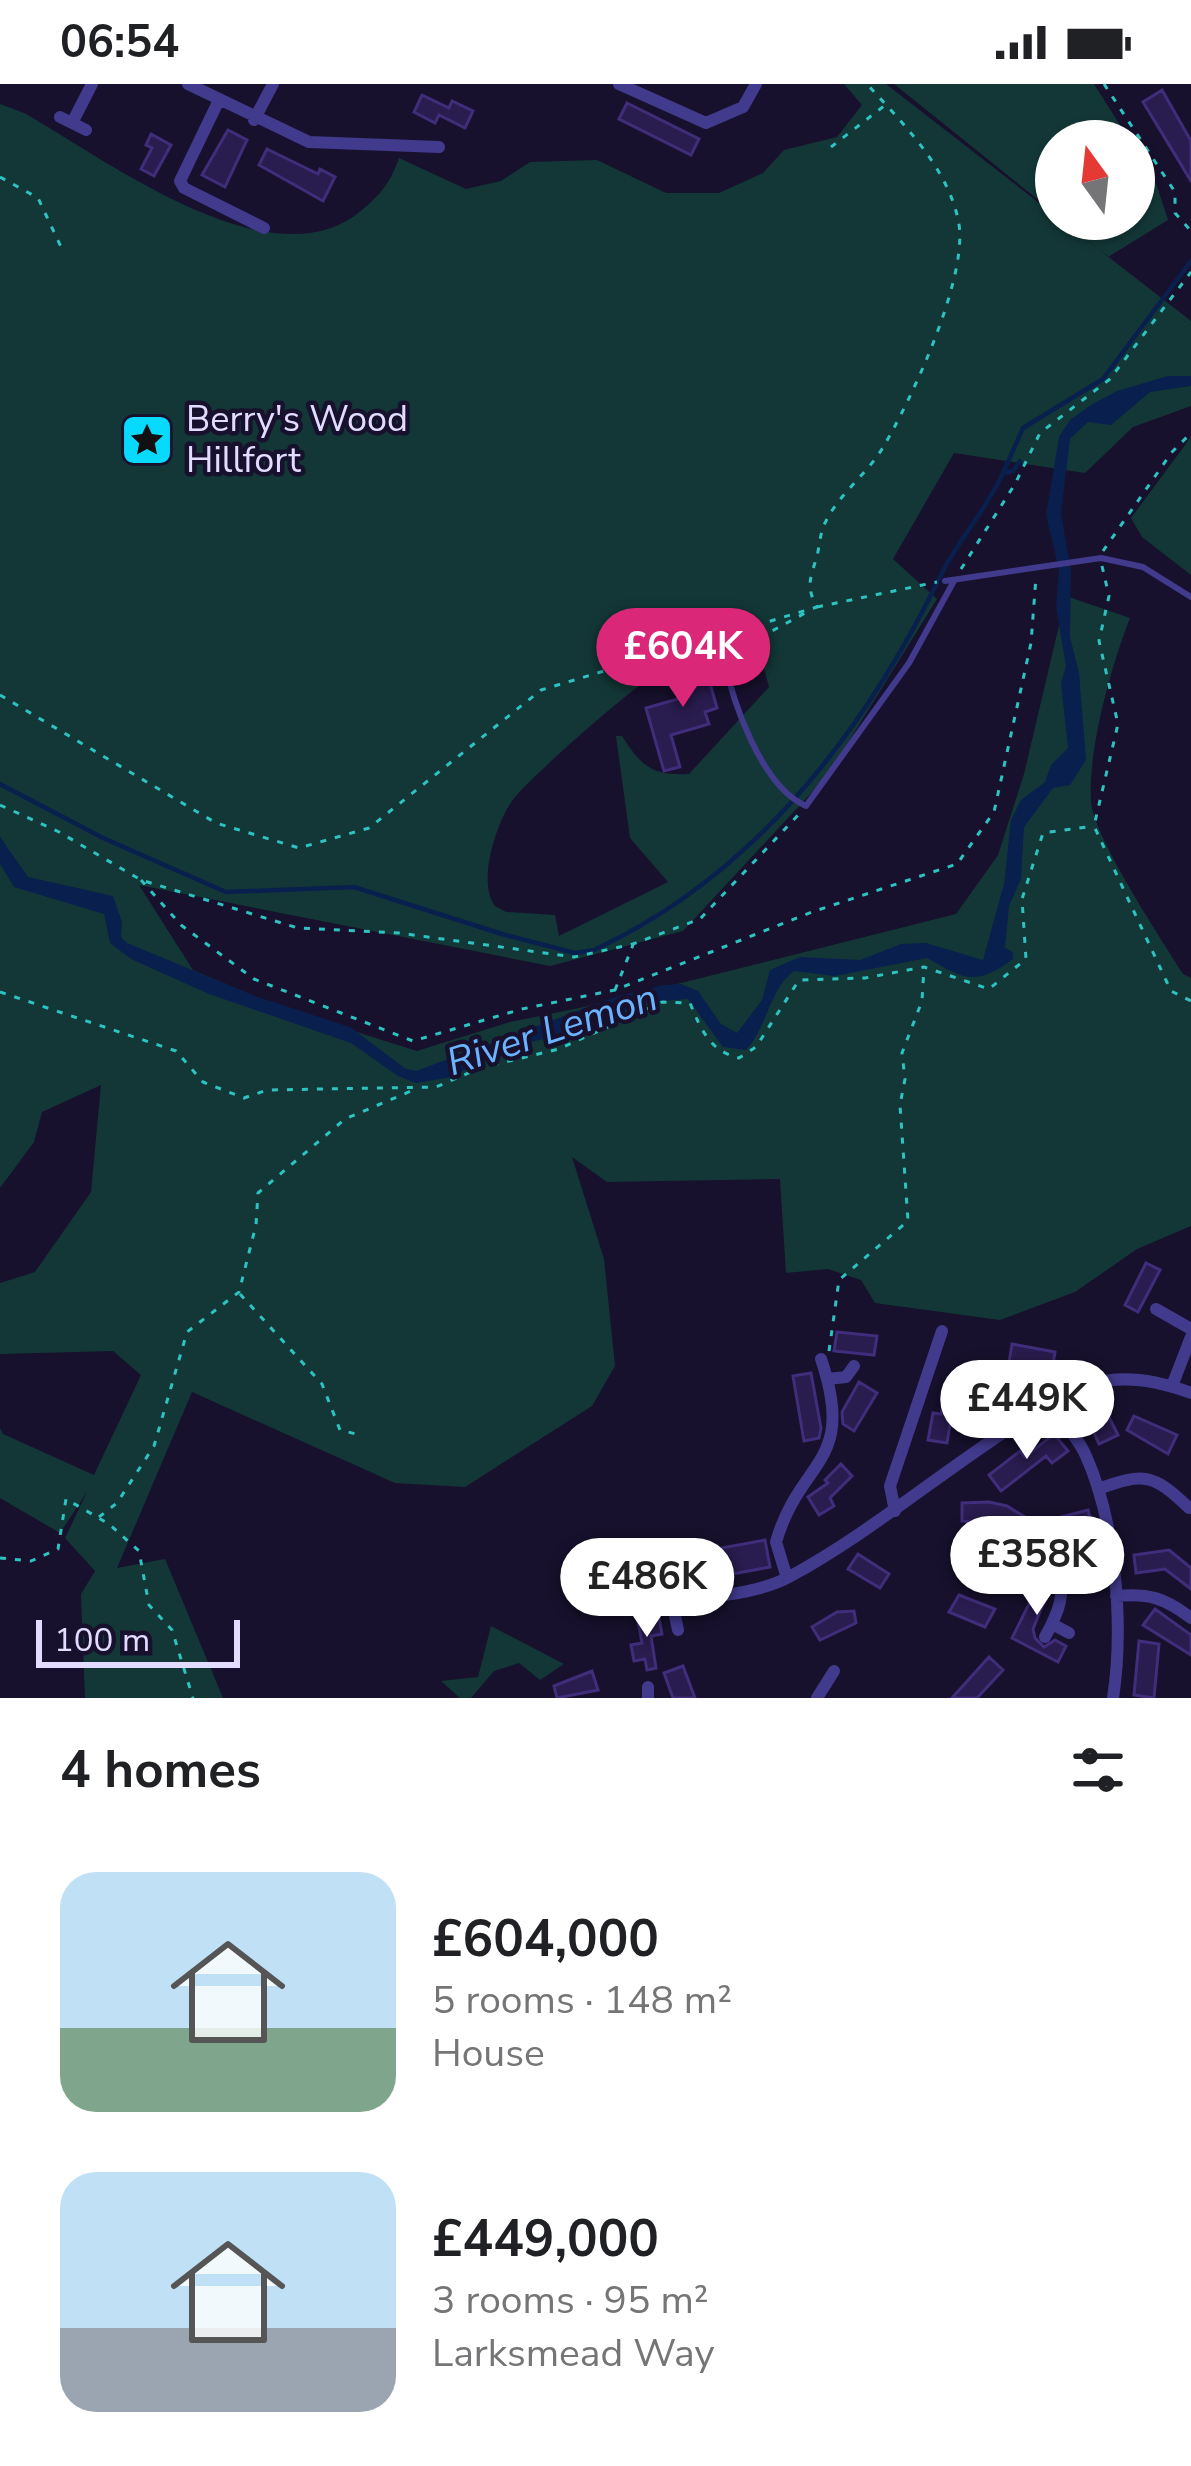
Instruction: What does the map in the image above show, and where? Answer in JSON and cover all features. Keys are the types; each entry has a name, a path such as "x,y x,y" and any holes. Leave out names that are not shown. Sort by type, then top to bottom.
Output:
{"street":[{"path":"86,130 66,120 92,84"},
{"path":"188,84 254,120 309,142 439,147"},
{"path":"254,120 273,84"},
{"path":"619,84 706,123 742,106 756,84"},
{"path":"219,100 180,181 184,188 264,228"},
{"path":"1156,1309 1191,1333 1172,1385"},
{"path":"895,1510 890,1486 942,1331"},
{"path":"788,1578 776,1542 792,1502 827,1455 835,1407 822,1361"},
{"path":"828,1379 846,1377 854,1366"},
{"path":"678,1630 667,1604 788,1578 895,1510 1048,1402 1094,1383 1121,1379 1172,1385 1191,1393"},
{"path":"1048,1402 1084,1451 1098,1489 1116,1596 1118,1660 1113,1698"},
{"path":"1098,1489 1142,1477 1161,1482 1190,1507 1179,1521"},
{"path":"980,1543 1029,1564 1110,1555"},
{"path":"992,1578 1002,1556"},
{"path":"1059,1564 1064,1591 1049,1631 1069,1634"},
{"path":"1116,1596 1145,1593 1167,1600 1191,1618"},
{"path":"817,1698 834,1670"}],"lane":[{"path":"724,657 733,704 753,741 789,798 806,806 909,663 949,581 1100,558 1143,567 1191,597"}],"path":[{"path":"817,607 809,593 808,575 823,526 842,495 879,454 929,359 962,243 958,215 944,182 867,84"},
{"path":"1104,84 1175,192 1175,213 1191,231"},
{"path":"831,147 885,105"},
{"path":"0,177 38,198 62,249"},
{"path":"949,581 1015,484 1040,433 1110,379 1191,272"},
{"path":"1191,434 1105,542 1100,558 1109,596 1099,641 1118,724 1094,826 1171,991 1191,1001"},
{"path":"141,880 181,925 254,980 413,1041 522,1009 616,993 812,912 957,864 994,812 1031,644 1036,565"},
{"path":"0,695 216,823 299,848 369,828 542,690 817,607 934,582"},
{"path":"724,657 817,607"},
{"path":"0,805 141,880 298,928 399,933 574,957 633,944 700,919 806,806"},
{"path":"99,1517 117,1504 154,1446 187,1332 239,1292 256,1225 258,1193 345,1119 412,1090 559,1049 662,1002 690,1004 702,1034 723,1054 739,1058 756,1047 799,980 865,978 923,967 989,988 1026,958 1022,899 1043,833 1094,826"},
{"path":"623,1019 616,993 633,944"},
{"path":"822,1361 829,1352 839,1280 908,1221 900,1105 905,1079 902,1053 922,1001 923,967"},
{"path":"0,992 176,1051 202,1082 244,1098 267,1090 412,1090"},
{"path":"239,1292 322,1384 340,1430 360,1435"},
{"path":"0,1558 31,1561 58,1549 66,1498 99,1517 139,1551 149,1605 172,1630 193,1698"}],"green space":[{"path":"844,84 886,84 1035,200 1035,240 1087,240 1191,321 1191,406 1133,427 1085,473 954,453 893,559 937,599 828,775 683,931 550,966 139,885 193,970 287,1010 417,1051 510,1022 956,914 998,855 1024,774 1066,596 1130,618 1102,708 1091,801 1103,838 1130,888 1183,974 1191,978 1191,1226 1137,1249 1075,1292 1000,1320 875,1303 861,1280 828,1269 786,1273 780,1179 607,1182 572,1157 604,1259 615,1366 592,1406 465,1487 395,1483 192,1392 117,1568 165,1559 223,1698 85,1698 81,1594 95,1571 65,1538 87,1492 60,1533 0,1498 0,1428 3,1434 94,1475 141,1375 113,1351 0,1354 0,1283 35,1272 91,1192 101,1085 42,1112 34,1142 0,1188 0,104 24,113 190,208 283,234 325,230 362,210 385,187 399,158 466,189 501,181 530,162 597,160 666,193 719,193 763,173 784,150 837,137 862,105","holes":["756,640 769,687 689,774 649,767 622,736 616,736 630,838 668,882 559,936 555,915 506,912 495,906 488,868 500,824 521,791 651,678"]},
{"path":"894,84 1094,84 1117,120 1035,120 1035,197"},
{"path":"1155,183 1157,186 1168,220 1155,228"},
{"path":"1087,240 1136,240 1108,257"},
{"path":"1191,437 1191,575 1142,537 1131,518"},
{"path":"491,1626 564,1664 540,1680 519,1663 494,1671 471,1698 460,1698 441,1681 478,1677"}],"water":[{"name":"River Lemon","path":"1168,376 1191,376 1191,386 1150,392 1111,425 1088,422 1070,439 1061,513 1071,571 1070,637 1079,673 1086,760 1070,785 1053,788 1024,827 1021,879 1009,906 1005,948 1013,952 1013,959 989,974 960,975 927,958 835,976 794,971 779,987 746,1050 723,1047 688,999 648,1002 566,1034 508,1047 452,1077 416,1083 351,1043 209,994 131,959 110,943 104,914 14,887 0,864 0,837 28,877 113,896 122,922 121,937 127,943 258,997 350,1027 406,1069 416,1071 618,996 664,985 681,984 698,991 721,1024 737,1033 762,1000 770,970 800,957 860,960 901,944 926,943 983,960 1004,884 1011,820 1021,800 1045,782 1051,765 1068,748 1061,683 1066,666 1056,607 1059,570 1046,515 1059,437 1070,420 1091,405 1117,391"}],"building":[{"path":"1162,90 1191,141 1191,181 1155,120 1143,102"},
{"path":"422,95 449,108 452,101 473,111 465,128 439,115 435,123 414,112"},
{"path":"627,103 699,139 691,155 619,119"},
{"path":"228,130 247,140 225,187 202,175"},
{"path":"151,134 171,145 154,176 141,169 152,148 146,145"},
{"path":"267,149 318,174 320,169 335,177 323,201 259,165"},
{"path":"710,657 713,667 706,669 717,708 705,712 709,724 671,735 680,767 664,771 646,708 685,697 676,667"},
{"path":"1146,1263 1160,1270 1138,1312 1125,1305"},
{"path":"837,1332 877,1336 874,1355 834,1351"},
{"path":"1012,1344 1055,1352 1052,1371 1009,1363"},
{"path":"811,1373 821,1428 819,1438 804,1441 793,1376"},
{"path":"948,1378 966,1381 961,1408 953,1406 947,1443 928,1440 933,1413 941,1414"},
{"path":"859,1382 877,1393 854,1431 843,1424 842,1412"},
{"path":"1104,1407 1118,1435 1099,1444 1086,1415"},
{"path":"1134,1416 1177,1435 1168,1454 1127,1430"},
{"path":"1054,1434 1068,1451 1052,1463 1046,1456 1001,1491 989,1475 1020,1451 1025,1457"},
{"path":"841,1464 852,1476 830,1498 834,1506 819,1515 808,1497 828,1483 825,1480"},
{"path":"989,1502 1030,1520 1021,1538 1006,1531 1008,1527 962,1521 962,1503"},
{"path":"1088,1510 1095,1537 1048,1550 1041,1522"},
{"path":"765,1540 770,1567 705,1579 700,1552"},
{"path":"1169,1550 1191,1568 1191,1589 1165,1569 1136,1573 1134,1555"},
{"path":"858,1554 889,1574 880,1588 848,1569"},
{"path":"1033,1572 1050,1577 1051,1585 1033,1629 1035,1638 1044,1647 1055,1640 1066,1646 1058,1662 1012,1638 1033,1596 1024,1591"},
{"path":"959,1595 995,1609 985,1627 949,1612"},
{"path":"1155,1609 1191,1635 1191,1655 1143,1625"},
{"path":"854,1611 856,1623 820,1640 812,1627 837,1612"},
{"path":"658,1613 662,1634 651,1636 656,1668 647,1670 645,1659 634,1661 631,1645 642,1643 637,1617"},
{"path":"1139,1641 1159,1644 1154,1698 1134,1695"},
{"path":"989,1657 1003,1670 977,1698 952,1698"},
{"path":"683,1666 695,1698 673,1698 664,1673"},
{"path":"592,1671 598,1690 557,1698 554,1686"}],"waterway":[{"path":"1003,473 1023,428 1103,379 1191,261"},
{"path":"0,784 103,838 226,892 354,887 502,934 575,953 594,950 652,919 706,882 800,793 878,689 1003,473 1013,471 1020,461"}],"place":[{"name":"Berry's Wood Hillfort","path":"147,440"}]}
